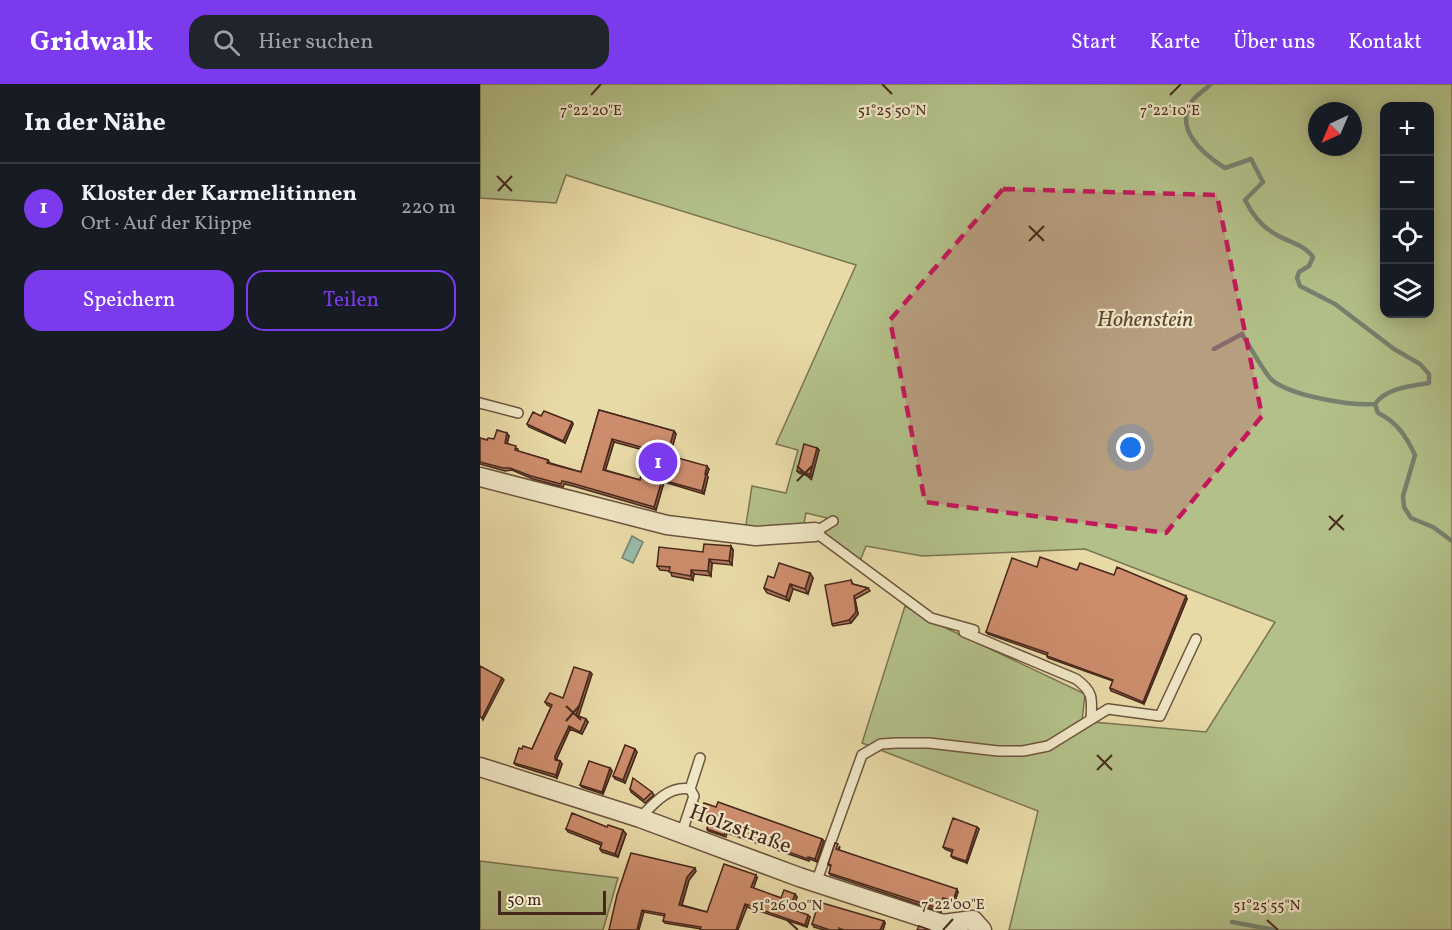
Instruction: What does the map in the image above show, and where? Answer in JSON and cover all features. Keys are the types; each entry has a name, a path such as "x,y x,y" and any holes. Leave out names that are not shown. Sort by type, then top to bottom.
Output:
{"street":[{"path":"480,477 667,525 756,536 815,532"},
{"name":"Holzstraße","path":"480,767 640,818 816,883 943,924 973,920 982,930"}],"lane":[{"path":"480,403 518,413"},
{"path":"833,521 815,532 931,618 1086,686 1092,696 1091,719"},
{"path":"931,618 974,630"},
{"path":"816,883 862,755 881,744 897,743 929,743 998,751 1023,751 1048,746 1108,710 1160,716 1196,639"},
{"path":"681,834 694,796 690,789 700,758"},
{"path":"640,818 664,795 677,789 690,789"}],"highlighted area":[{"path":"1003,189 1217,195 1262,416 1166,533 925,502 890,320"}],"green space":[{"name":"Hohenstein","path":"480,84 1452,84 1452,930 1009,930 1038,811 862,743 905,606 929,620 1085,694 1082,721 1206,732 1275,622 1085,549 922,556 866,546 860,561 824,533 827,518 806,513 803,528 745,531 752,486 786,493 798,450 776,444 856,265 566,175 556,203 480,198"},
{"path":"480,861 618,878 603,930 480,930"}],"shaded area":[{"path":"632,536 643,542 633,563 622,558"}],"building":[{"path":"599,410 674,431 667,455 707,466 702,491 662,480 654,507 571,483 562,481 561,484 510,468 480,462 480,438 494,439 497,430 507,433 505,443 516,446 515,450 548,460 547,463 581,472","holes":["612,439 648,449 640,480 603,470"]},
{"path":"544,411 572,422 563,441 527,424 533,412 541,416"},
{"path":"804,444 817,448 810,474 797,471"},
{"path":"704,544 731,546 729,561 709,559 708,571 691,570 691,576 669,572 670,567 657,566 659,547 703,552"},
{"path":"1040,557 1077,570 1080,563 1114,575 1117,567 1186,596 1143,702 1110,688 1113,680 1047,656 1048,653 986,632 1012,558 1037,567"},
{"path":"779,563 810,573 805,589 790,584 786,597 764,588 768,576 774,578"},
{"path":"851,580 852,584 868,588 854,596 856,612 849,620 832,624 825,585"},
{"path":"480,666 502,678 482,718 480,717"},
{"path":"574,667 590,672 576,715 586,719 580,732 569,726 555,756 555,760 560,761 556,775 514,763 519,748 522,749 523,746 532,749 552,705 545,702 550,693 563,698"},
{"path":"625,745 635,749 623,780 613,776"},
{"path":"589,761 610,768 602,792 580,785"},
{"path":"633,778 652,792 644,800 630,789"},
{"path":"718,802 822,839 815,859 808,857 808,859 726,830 724,835 707,829 709,821 699,817 704,803 716,807"},
{"path":"572,813 607,827 608,825 623,830 615,854 600,849 602,843 566,829"},
{"path":"953,818 977,827 966,861 951,856 953,850 943,847"},
{"path":"835,843 838,844 836,849 957,889 953,901 943,898 940,909 829,873 831,865 828,864"},
{"path":"631,853 695,868 687,877 679,905 707,912 724,864 756,875 751,887 781,898 784,890 795,894 790,908 808,915 805,925 745,904 736,930 700,930 701,927 663,921 665,914 642,910 637,930 609,930 617,895"},
{"path":"819,902 884,921 880,930 839,928 839,930 830,930 812,924"},
{"path":"919,926 930,930 917,930"}],"waterway":[{"path":"1211,84 1193,100 1187,110 1188,130 1200,148 1225,168 1251,159 1263,182 1245,200 1251,210 1267,229 1301,247 1313,257 1309,266 1299,272 1297,278 1300,286 1335,304 1394,349 1420,364 1429,374 1429,383 1392,391 1375,404 1378,413 1400,430 1415,455 1403,496 1404,507 1411,518 1433,527 1452,541"},
{"path":"1214,349 1242,334 1269,376 1281,386 1322,399 1375,404"},
{"path":"1232,922 1275,930"}],"place":[{"name":"Kloster der Karmelitinnen","path":"658,462"}]}
